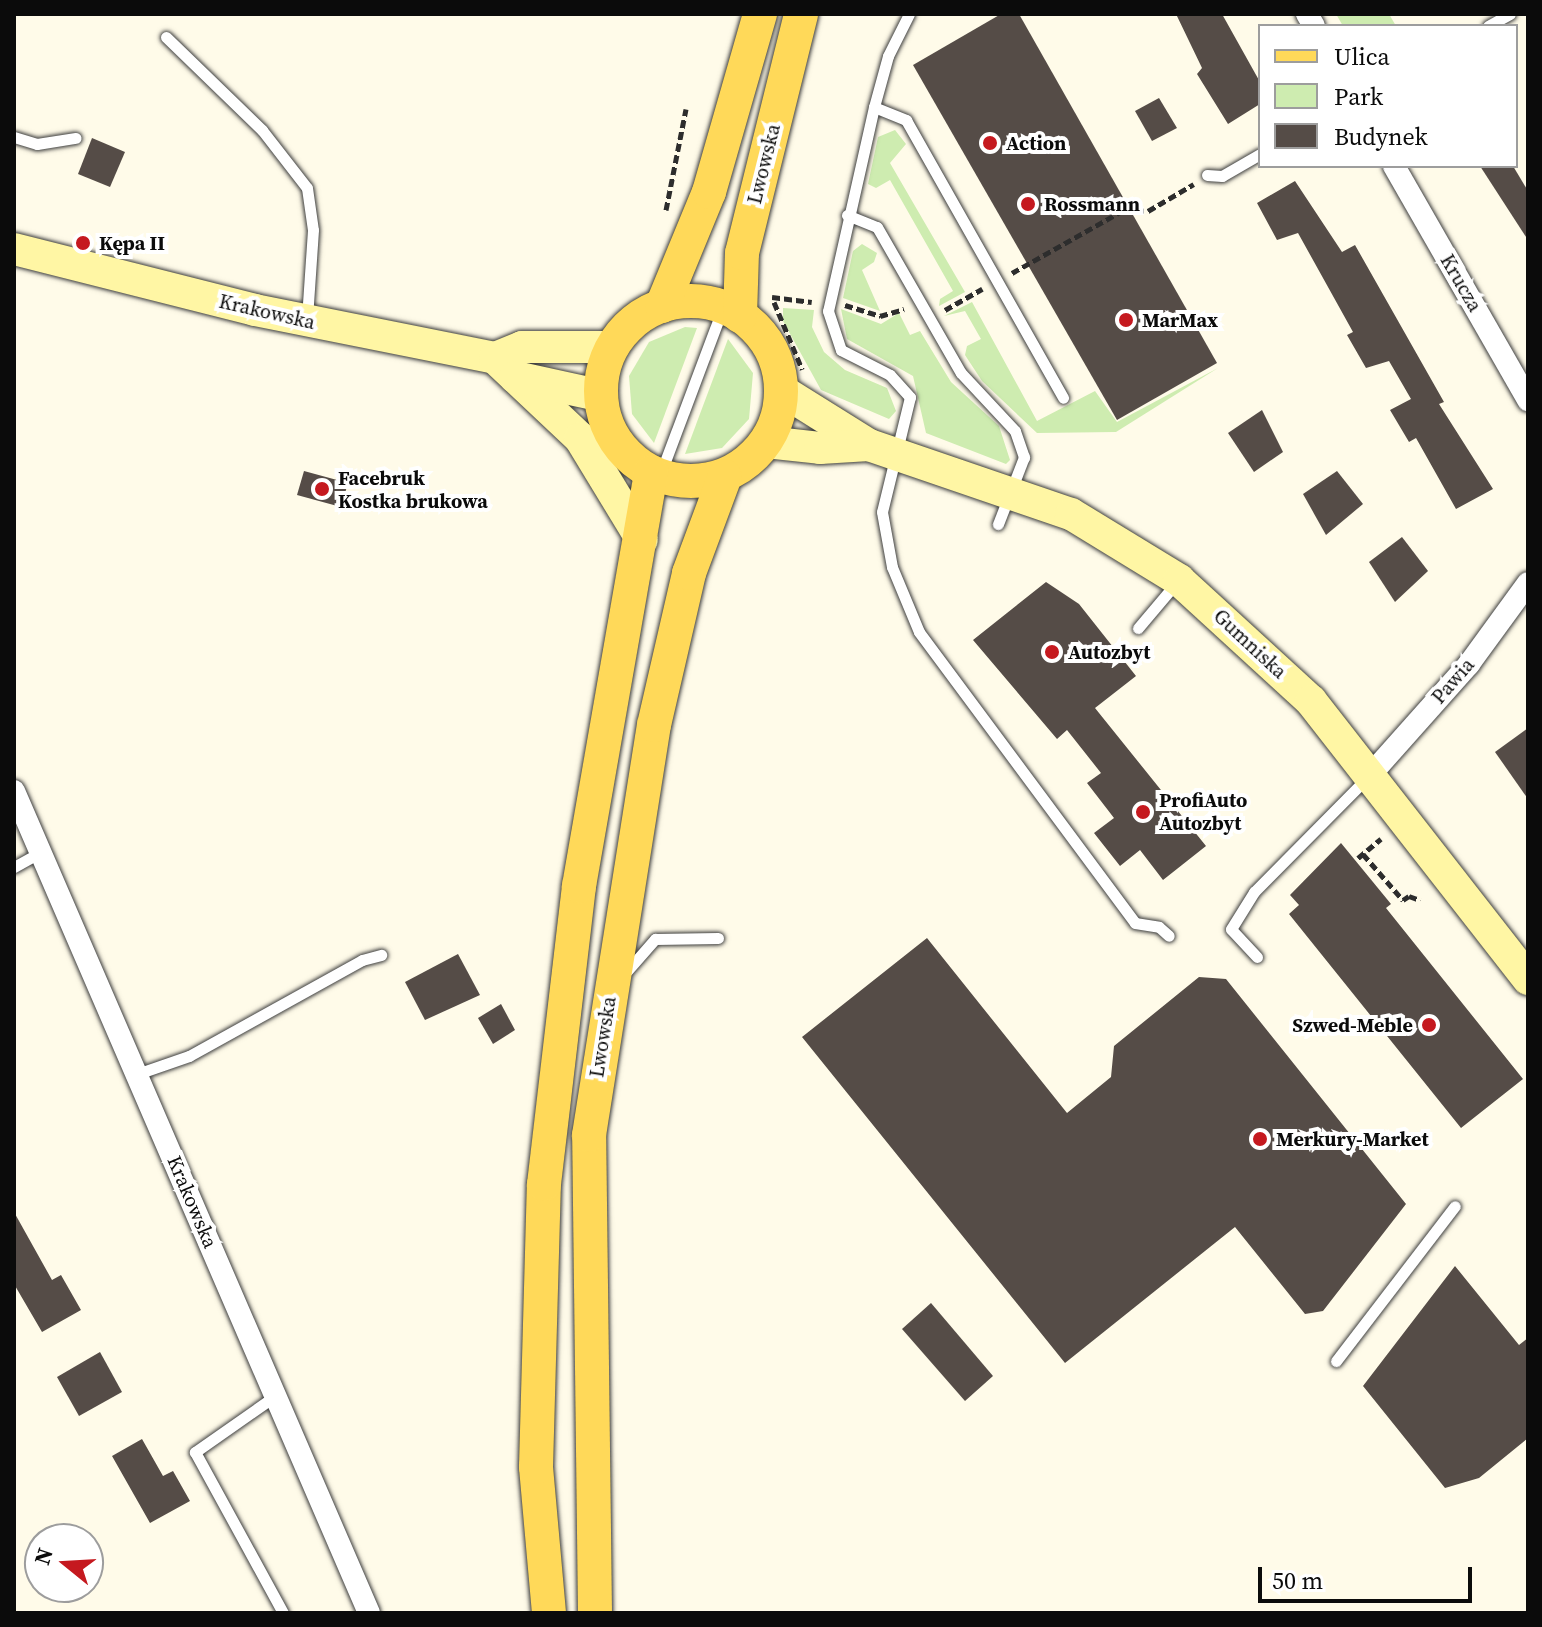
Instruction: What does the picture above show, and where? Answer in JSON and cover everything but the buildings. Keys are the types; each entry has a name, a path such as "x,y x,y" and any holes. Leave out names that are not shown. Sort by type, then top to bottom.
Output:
{"main road":[{"name":"Lwowska","path":"662,306 709,192 760,14"},
{"name":"Lwowska","path":"732,312 742,253 801,14"},
{"path":"696,302 732,312 770,348 793,384 766,442 725,476 693,482 655,474 616,440 602,396 613,347 637,320 662,306 696,302"},
{"path":"549,1613 536,1467 545,1172 579,886 655,474"},
{"name":"Lwowska","path":"595,1613 588,1167 609,1003 673,635 714,498 725,476"}],"street":[{"name":"Krucza","path":"1395,168 1528,400"},
{"name":"Krakowska","path":"14,249 505,368 602,396"},
{"path":"613,347 522,347 505,368 580,438 642,540"},
{"path":"793,384 883,449"},
{"path":"766,442 820,448 883,449"},
{"name":"Gumniska","path":"883,449 1014,491 1096,527 1179,580 1311,701 1372,773 1528,979"},
{"name":"Pawia","path":"1372,773 1469,664 1528,583"},
{"name":"Krakowska","path":"14,791 369,1613"}],"lane":[{"path":"909,14 888,56 874,107 847,215 828,323 841,350 904,385 909,410 883,449 882,512 899,590 919,632 1135,923 1159,927 1169,936"},
{"path":"1492,24 1510,14"},
{"path":"166,37 262,130 307,188 313,230 307,321"},
{"path":"874,107 906,120 1063,398"},
{"path":"14,137 37,144 76,138"},
{"path":"1207,175 1222,176 1258,155"},
{"path":"847,215 877,227 961,373 1015,431 1024,457 1014,491 998,524"},
{"path":"655,474 732,312"},
{"path":"1138,628 1179,580"},
{"path":"1257,957 1231,929 1254,892 1372,773"},
{"path":"14,867 41,852"},
{"path":"609,1003 632,964 655,939 718,938"},
{"path":"137,1074 189,1056 362,960 381,955"},
{"path":"1336,1361 1455,1206"},
{"path":"275,1396 195,1452 283,1613"}],"path":[{"path":"663,224 686,109"},
{"path":"1148,211 1207,175"},
{"path":"773,301 793,384"},
{"path":"784,301 815,302"},
{"path":"858,309 874,315"},
{"path":"1391,831 1360,856 1403,900 1409,896 1420,900"}],"green space":[{"path":"1336,14 1389,14 1395,24 1342,24"},
{"path":"895,130 906,144 890,163 965,292 939,306 940,299 953,291 890,180 876,188 868,184 878,137"},
{"path":"862,244 877,253 874,262 862,270 880,311 843,298 853,251"},
{"path":"972,302 1037,421 1095,391 1117,422 1218,368 1116,432 1037,433 982,381 965,355 967,346 981,339 965,311 944,316"},
{"path":"783,308 814,310 812,327 824,352 845,370 887,388 896,411 889,419 821,390 783,321"},
{"path":"841,309 881,324 899,313 910,335 920,331 951,382 999,426 1010,460 1006,464 926,433 913,376 847,339"},
{"path":"685,327 697,328 654,443 632,414 629,376 649,342"},
{"path":"728,339 753,373 749,419 722,448 685,454"}],"place":[{"name":"Action","path":"990,143"},
{"name":"Rossmann","path":"1028,204"},
{"name":"Kępa II","path":"83,243"},
{"name":"MarMax","path":"1126,320"},
{"name":"Facebruk Kostka brukowa","path":"322,489"},
{"name":"Autozbyt","path":"1052,652"},
{"name":"ProfiAuto Autozbyt","path":"1143,812"},
{"name":"Szwed-Meble","path":"1429,1025"},
{"name":"Merkury-Market","path":"1260,1139"}]}
